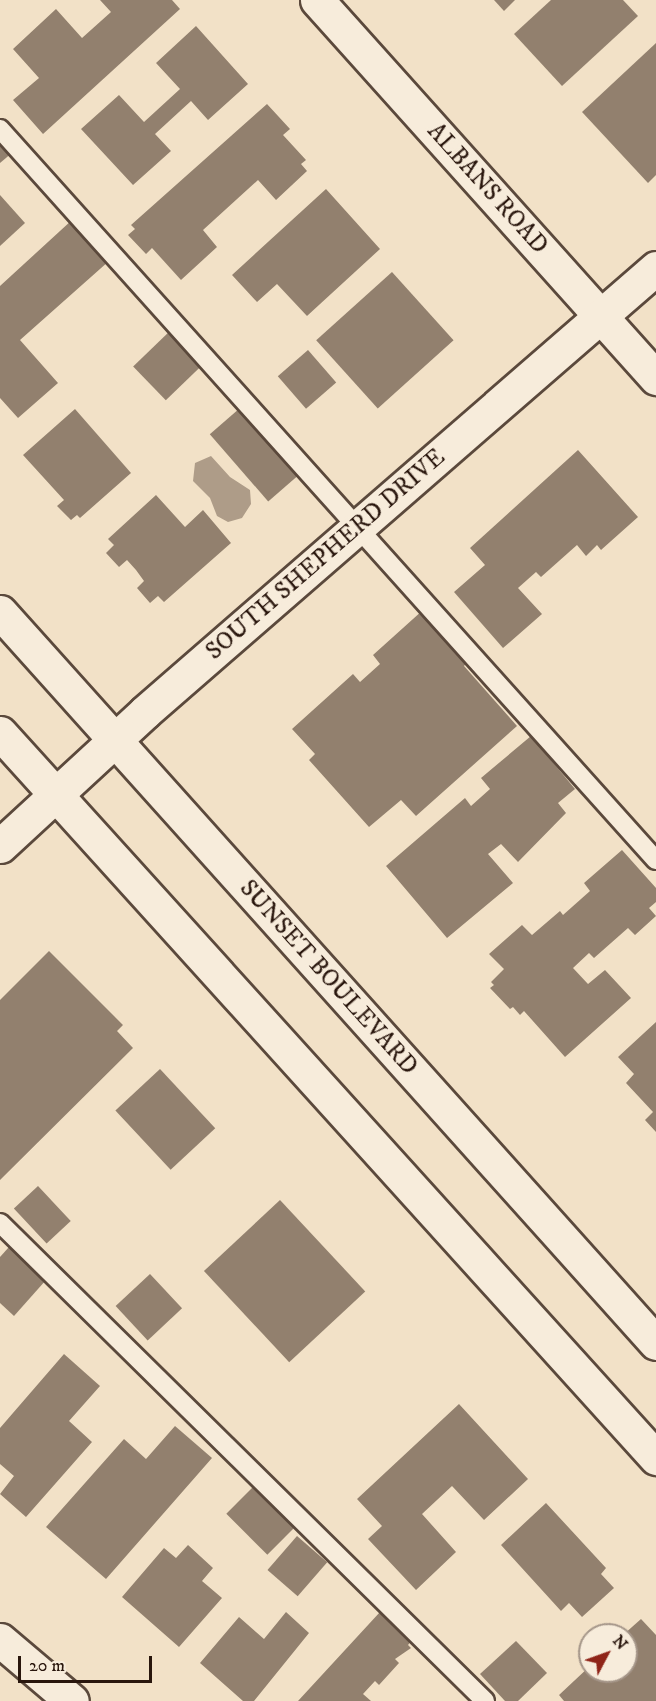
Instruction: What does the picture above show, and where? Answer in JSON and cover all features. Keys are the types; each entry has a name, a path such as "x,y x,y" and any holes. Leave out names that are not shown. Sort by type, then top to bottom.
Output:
{"street":[{"name":"ALBANS ROAD","path":"317,0 656,378"},
{"name":"SOUTH SHEPHERD DRIVE","path":"0,846 115,740 656,268"},
{"name":"SUNSET BOULEVARD","path":"0,612 656,1343"},
{"path":"0,733 656,1458"},
{"path":"0,1640 72,1701"}],"lane":[{"path":"0,129 656,860"},
{"path":"0,1222 485,1701"}],"shaded area":[{"path":"211,456 230,477 250,490 251,504 242,518 228,522 217,516 210,498 193,481 195,463"}],"building":[{"path":"100,0 172,0 180,9 43,134 13,100 39,78 13,49 56,9 82,38 111,12"},
{"path":"494,0 515,0 504,11"},
{"path":"551,0 623,0 638,16 562,86 514,34"},
{"path":"196,26 248,84 208,120 191,101 155,134 171,151 133,185 81,129 119,95 144,122 180,89 156,63"},
{"path":"656,43 656,175 648,183 582,112"},
{"path":"267,104 290,129 283,135 306,160 301,164 307,171 276,200 258,180 203,230 217,247 181,280 152,248 146,254 128,235 135,229 131,225"},
{"path":"0,138 13,152 0,163"},
{"path":"326,189 380,249 307,316 277,284 257,302 232,275"},
{"path":"0,195 25,223 0,246"},
{"path":"72,220 109,261 20,340 58,383 18,418 0,398 0,286"},
{"path":"392,272 454,340 378,409 316,340"},
{"path":"172,329 205,363 166,400 133,367"},
{"path":"308,350 336,382 306,409 278,376"},
{"path":"240,408 298,475 268,501 210,434"},
{"path":"75,409 131,473 80,518 77,515 71,520 57,506 64,500 23,455"},
{"path":"578,450 638,517 601,550 597,545 586,556 577,545 541,577 536,572 518,588 542,614 503,648 454,592 485,565 470,548"},
{"path":"156,495 185,527 203,510 231,543 164,602 158,596 150,603 137,588 144,581 136,570 127,560 119,567 106,553 114,545 108,539"},
{"path":"423,610 468,661 464,666 517,726 416,816 401,800 369,827 309,760 315,754 292,729 353,674 360,682 380,664 373,655"},
{"path":"531,736 575,789 558,803 566,813 518,862 501,844 488,854 513,883 447,938 386,866 465,798 471,806 490,789 481,778"},
{"path":"622,850 656,888 656,902 649,908 656,916 635,935 628,928 594,958 589,953 573,968 588,984 605,970 631,998 565,1057 524,1011 520,1015 513,1007 510,1009 490,988 494,985 491,982 504,969 489,954 522,925 532,935 560,911 563,915 590,891 584,883"},
{"path":"49,951 123,1025 117,1031 133,1048 0,1180 0,1000"},
{"path":"656,1022 656,1132 645,1120 653,1112 626,1083 634,1074 618,1057"},
{"path":"160,1069 215,1128 171,1170 115,1111"},
{"path":"38,1186 71,1221 47,1244 14,1209"},
{"path":"280,1200 365,1291 289,1362 204,1271"},
{"path":"9,1247 46,1280 14,1316 0,1303 0,1257"},
{"path":"150,1274 182,1308 148,1340 116,1306"},
{"path":"64,1354 100,1386 69,1421 92,1442 26,1517 0,1494 14,1476 0,1464 0,1428"},
{"path":"459,1404 528,1479 484,1520 452,1486 422,1514 456,1552 416,1590 368,1539 382,1526 357,1499"},
{"path":"175,1426 212,1458 106,1579 46,1527 124,1439 146,1459"},
{"path":"256,1484 297,1525 267,1555 226,1514"},
{"path":"546,1503 606,1568 601,1574 614,1588 582,1617 569,1603 561,1611 501,1545"},
{"path":"297,1536 327,1562 298,1596 267,1570"},
{"path":"188,1545 213,1568 202,1581 222,1598 179,1647 122,1597 164,1548 176,1558"},
{"path":"286,1612 309,1633 254,1701 243,1701 200,1663 239,1617 264,1639"},
{"path":"380,1612 412,1640 408,1645 411,1648 395,1659 399,1663 379,1685 375,1681 363,1694 371,1701 298,1701"},
{"path":"641,1619 656,1635 656,1701 564,1701 559,1695 578,1677 578,1683 638,1683 636,1623"},
{"path":"516,1641 547,1673 518,1701 505,1701 480,1674"}]}
